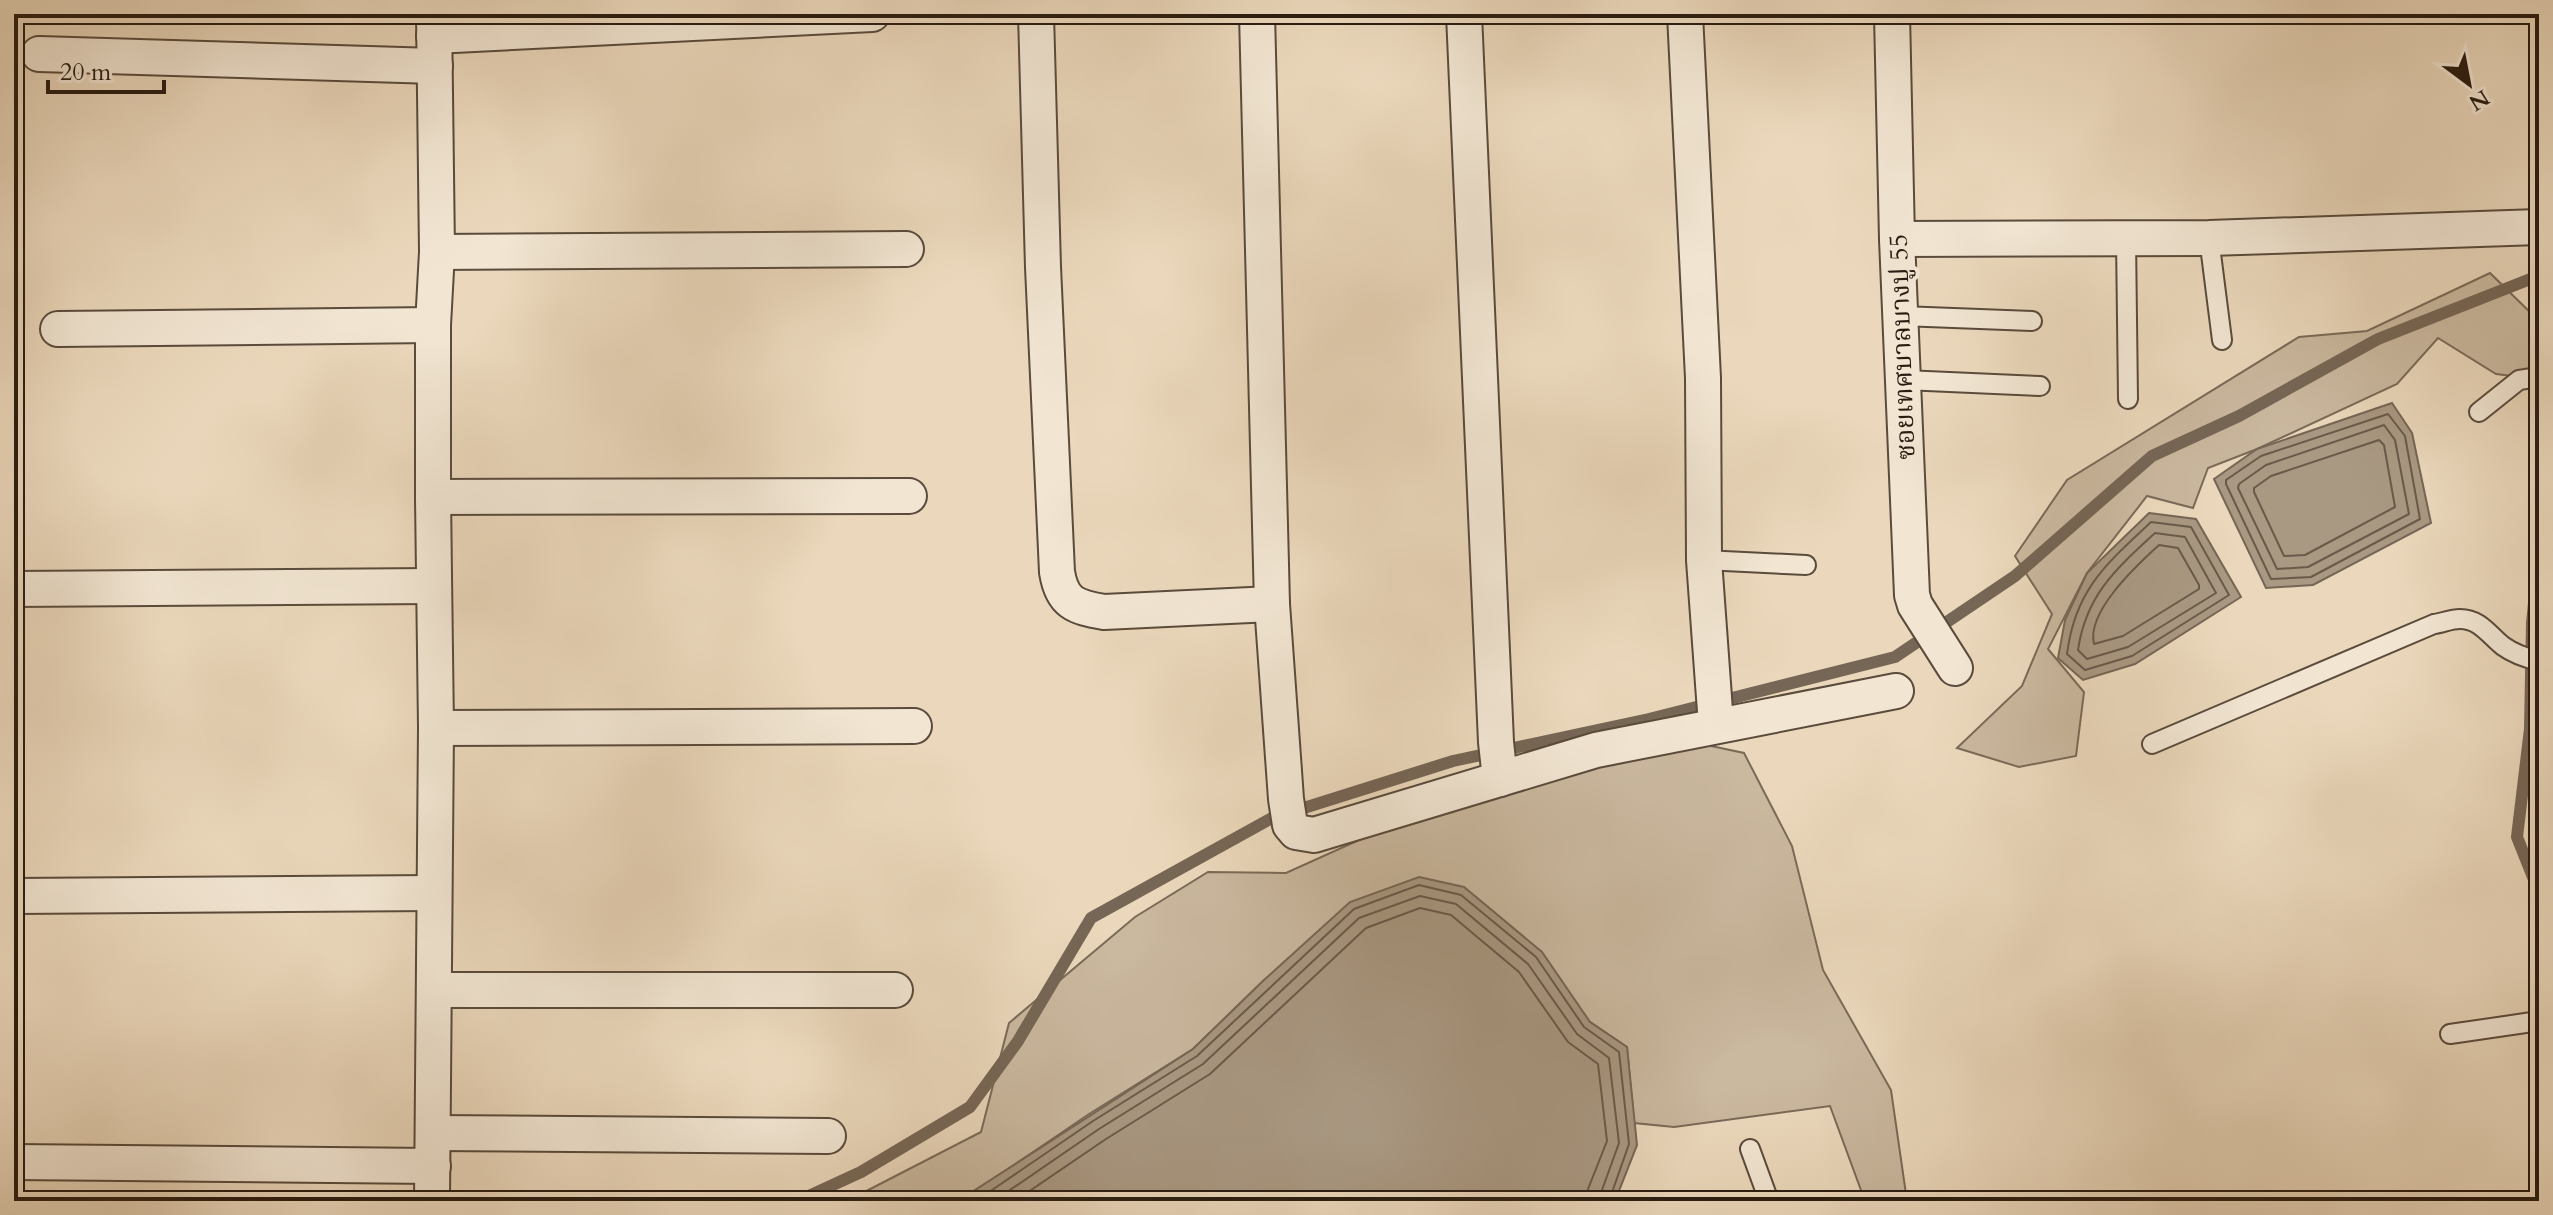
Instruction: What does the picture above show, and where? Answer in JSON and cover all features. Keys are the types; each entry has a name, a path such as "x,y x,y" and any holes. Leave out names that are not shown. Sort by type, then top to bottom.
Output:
{"street":[{"path":"39,54 434,38 872,14"},
{"path":"1036,14 1043,282 1060,589 1068,600 1083,608 1104,612 1272,604"},
{"path":"1257,14 1272,604 1288,812 1296,832 1314,835 1498,763 1596,750 1715,718 1896,691"},
{"path":"1464,14 1498,763"},
{"path":"1685,14 1703,378 1704,560 1715,718"},
{"name":"ซอยเทศบาลบางปู 55","path":"1892,14 1897,239 1912,595 1940,644"},
{"path":"432,1201 436,728 433,325 437,252 434,38"},
{"path":"1897,239 2209,238 2539,227"},
{"path":"437,252 906,249"},
{"path":"58,329 433,325"},
{"path":"433,497 909,496"},
{"path":"14,589 434,586"},
{"path":"436,728 914,726"},
{"path":"14,896 434,893"},
{"path":"435,990 895,990"},
{"path":"433,1133 828,1136"},
{"path":"14,1162 433,1166"}],"lane":[{"path":"2209,238 2222,340"},
{"path":"2126,239 2128,399"},
{"path":"1901,316 2032,321"},
{"path":"2479,412 2519,380 2539,377"},
{"path":"1904,380 2040,386"},
{"path":"1704,560 1806,565"},
{"path":"2152,744 2434,624 2462,619 2475,623 2489,630 2501,644 2530,659"},
{"path":"2450,1034 2539,1021"},
{"path":"1750,1149 1769,1201"}],"shaded area":[{"path":"2490,273 2539,321 2539,356 2529,378 2496,374 2438,338 2397,384 2257,449 2208,468 2193,508 2147,496 2087,573 2048,649 2084,692 2076,756 2019,767 1957,748 2022,686 2052,614 2015,556 2067,480 2299,337 2367,331"},
{"path":"1664,736 1744,753 1792,846 1823,970 1891,1090 1907,1201 1865,1201 1830,1106 1674,1127 1634,1123 1627,1047 1590,1022 1264,980 1193,1049 958,1201 847,1201 981,1132 1009,1023 1135,917 1208,872 1286,873 1481,785"}],"water":[{"path":"2392,403 2412,433 2431,523 2313,585 2266,588 2214,479 2257,449"},
{"path":"2149,513 2196,519 2241,597 2135,664 2083,680 2058,658 2065,620 2087,573"},
{"path":"1419,877 1464,887 1542,952 1590,1022 1627,1047 1637,1145 1615,1201 958,1201 1193,1049 1350,902"}],"waterway":[{"path":"2538,229 2534,257 2539,281"},
{"path":"798,1201 861,1172 970,1107 1018,1041 1091,918 1272,818 1453,761 1649,719 1895,657 2015,576 2152,456 2239,416 2378,339 2538,276"},
{"path":"2539,553 2532,623 2530,729 2517,837 2539,892"}]}
